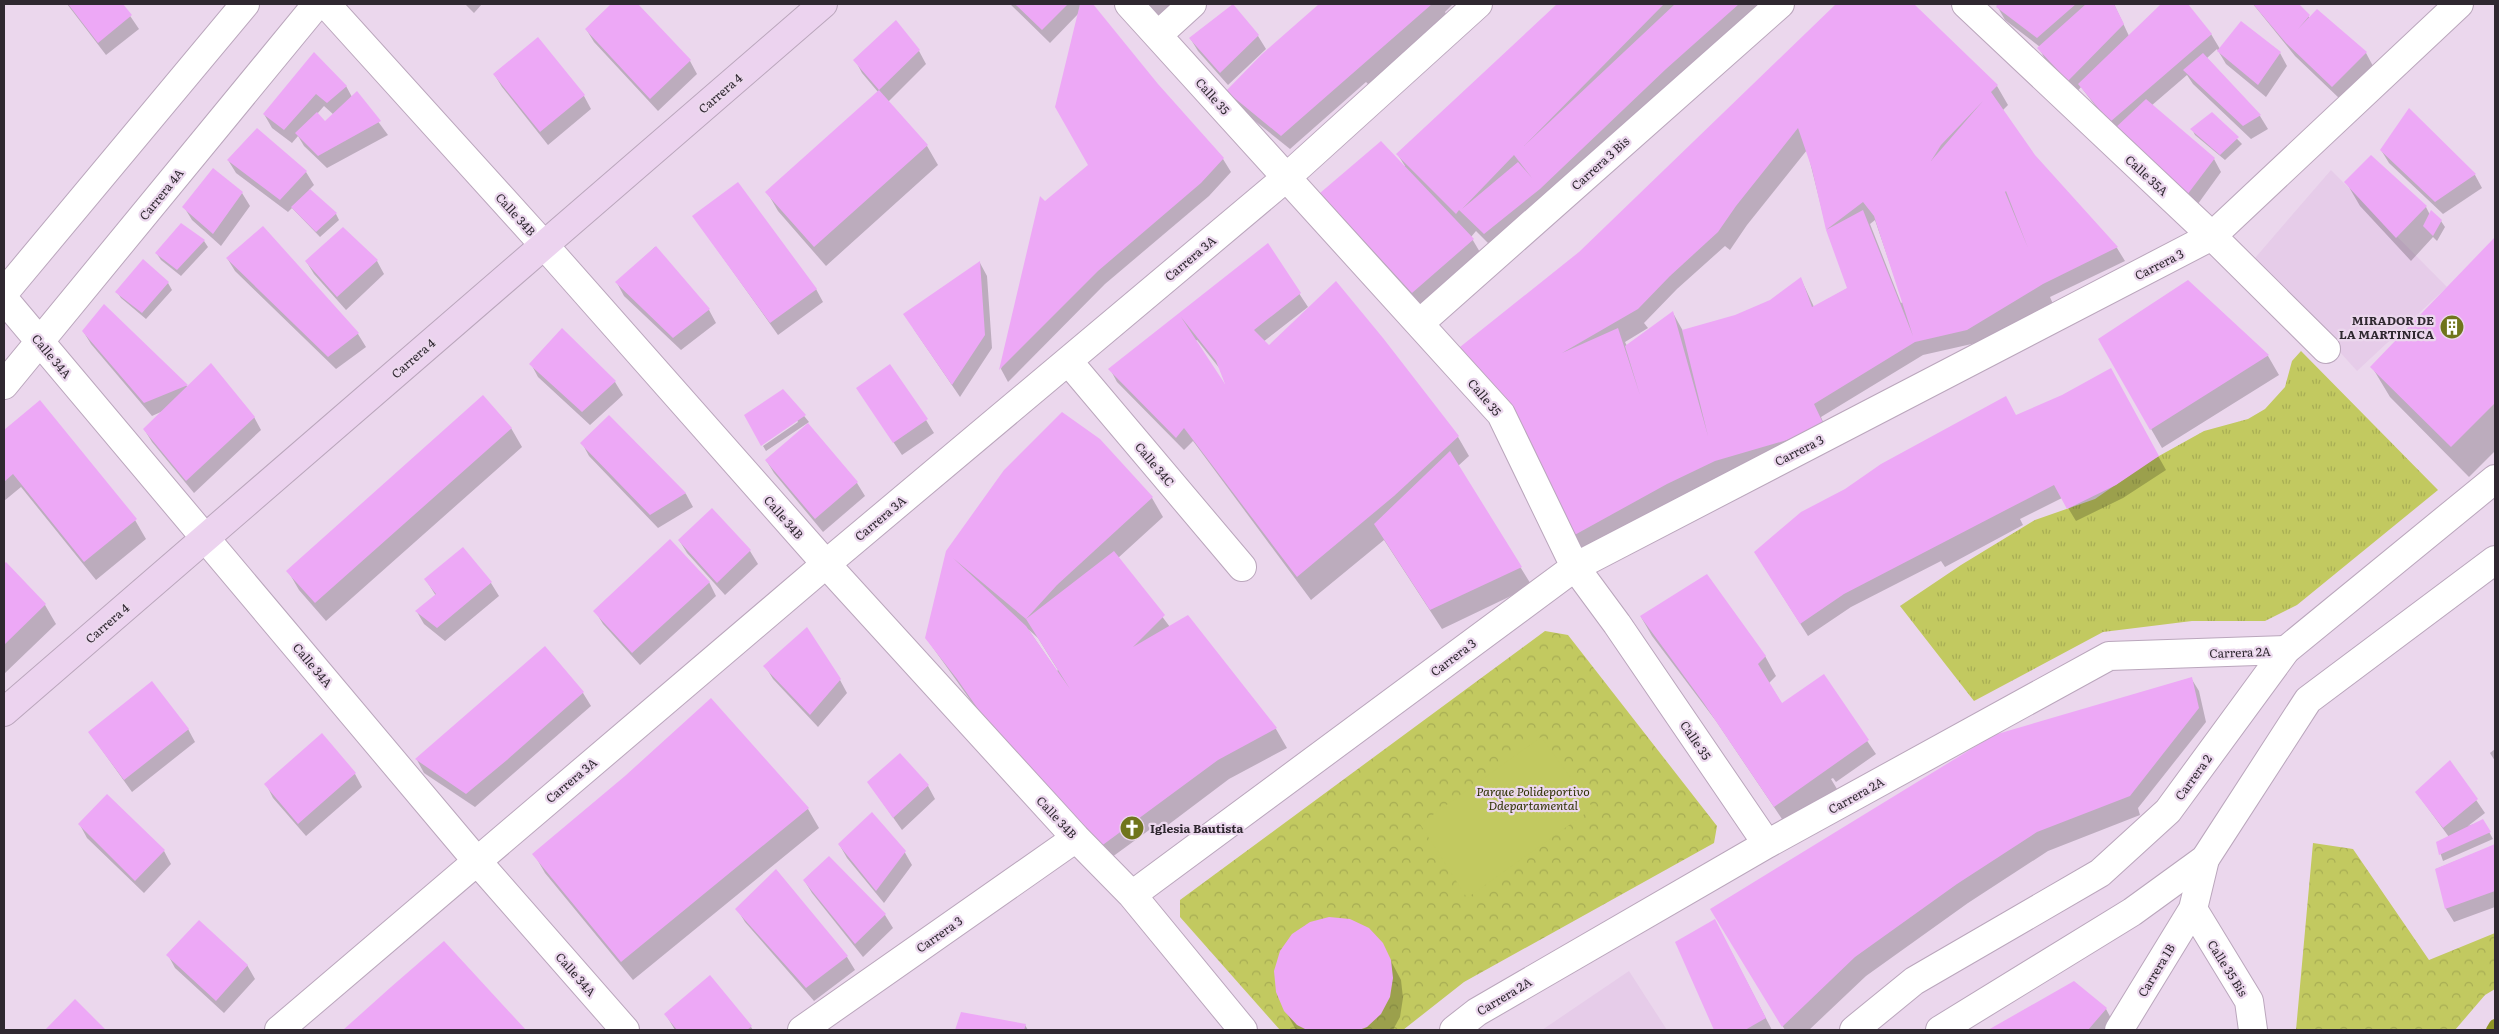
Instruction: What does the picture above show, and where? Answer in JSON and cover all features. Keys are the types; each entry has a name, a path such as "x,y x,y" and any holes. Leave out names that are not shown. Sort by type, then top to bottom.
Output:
{"main road":[{"name":"Carrera 4","path":"4,712 823,4"}],"street":[{"path":"4,293 245,4"},
{"name":"Carrera 4A","path":"4,385 317,4"},
{"name":"Calle 34B","path":"326,4 544,245 826,564 1076,838 1132,895 1243,1030"},
{"name":"Calle 35","path":"1129,4 1501,414 1575,567 1617,624 1767,844"},
{"path":"1158,35 1192,4"},
{"name":"Carrera 3A","path":"279,1030 476,860 1287,177 1478,4"},
{"name":"Carrera 3 Bis","path":"1420,323 1780,4"},
{"name":"Calle 35A","path":"1966,4 2212,236 2326,348"},
{"name":"Carrera 3","path":"1132,895 1575,567 2212,236 2459,4"},
{"name":"Calle 34A","path":"4,299 476,860 625,1030"},
{"name":"Calle 34C","path":"1068,361 1242,567"},
{"name":"Carrera 2","path":"1854,1030 1914,981 2100,873 2168,811 2286,650 2495,479"},
{"path":"1940,1030 2132,912 2205,859 2308,700 2495,560"},
{"name":"Carrera 2A","path":"1454,1030 1477,1012 1767,844 2109,656 2286,650"},
{"name":"Carrera 3","path":"802,1030 1076,838"},
{"name":"Carrera 1B","path":"2119,1030 2193,909 2205,859"},
{"name":"Calle 35 Bis","path":"2193,909 2249,1001 2253,1030"}],"shaded area":[{"path":"2331,170 2447,287 2357,371 2255,258"},
{"path":"1629,971 1667,1030 1542,1030"}],"green space":[{"path":"2301,351 2438,490 2297,605 2265,621 2192,621 2103,632 1974,701 1900,606 1961,565 2035,520 2095,499 2150,461 2204,431 2248,419 2265,409 2285,387 2292,361"},
{"name":"Parque Polideportivo Ddepartamental","path":"1545,631 1568,635 1717,826 1714,843 1464,982 1403,1030 1280,1030 1180,917 1180,900"},
{"path":"1541,737 1593,808 1467,898 1420,824"},
{"path":"2313,843 2353,849 2429,960 2495,933 2495,989 2485,995 2455,1030 2296,1030"}],"building":[{"path":"68,4 123,4 132,15 98,43"},
{"path":"611,4 638,4 691,60 650,99 585,29"},
{"path":"1015,4 1068,4 1042,30"},
{"path":"1080,4 1093,4 1158,84 1224,158 1201,183 1098,271 999,370 1040,196 1045,201 1088,165 1055,107"},
{"path":"1233,4 1259,35 1220,73 1189,38"},
{"path":"1319,4 1432,4 1281,136 1226,91 1262,54"},
{"path":"1557,4 1664,4 1524,146 1675,4 1739,4 1666,69 1540,189 1484,234 1459,210 1456,214 1396,154","holes":["1514,155 1532,178 1518,162 1462,209"]},
{"path":"1836,4 1914,4 1998,85 1991,92 2035,155 2118,247 2043,284 1967,330 1915,342 1814,404 1824,425 1787,440 1715,461 1667,484 1571,537 1455,351 1579,252","holes":["1983,101 1931,161 1941,145","1798,128 1812,169 1826,230 1847,288 1812,307 1801,277 1770,300 1735,315 1682,330 1708,436 1673,311 1625,346 1640,395 1618,328 1562,353 1638,309 1670,276 1718,232 1736,206","2006,191 2028,248 2005,192","1863,202 1874,216 1913,336 1863,210 1826,230"]},
{"path":"1998,4 2076,4 2037,38 1996,7"},
{"path":"2086,4 2114,4 2124,24 2068,81 2037,48"},
{"path":"2161,4 2188,4 2212,34 2110,122 2078,84"},
{"path":"2253,4 2299,4 2310,15 2298,29 2317,9 2367,52 2332,87 2286,43"},
{"path":"896,20 920,50 879,90 853,60"},
{"path":"2241,21 2281,52 2258,85 2217,51"},
{"path":"538,37 585,95 540,132 493,74"},
{"path":"314,52 347,86 327,103 316,94 284,130 263,114"},
{"path":"2203,53 2261,115 2243,126 2183,70"},
{"path":"879,90 928,145 814,247 765,192"},
{"path":"357,91 381,121 318,156 295,133 317,112 325,121"},
{"path":"2146,99 2215,158 2187,195 2113,130"},
{"path":"2409,108 2476,174 2435,202 2380,150"},
{"path":"2212,112 2239,137 2220,155 2190,129"},
{"path":"257,128 307,171 280,200 227,160"},
{"path":"1381,141 1474,239 1412,293 1320,193"},
{"path":"2371,155 2427,206 2396,238 2344,182"},
{"path":"213,168 243,192 213,234 182,207"},
{"path":"738,182 817,289 770,323 692,216"},
{"path":"310,189 337,213 316,232 291,207"},
{"path":"2431,210 2442,220 2433,236 2423,226"},
{"path":"181,223 205,240 177,270 155,253"},
{"path":"263,226 359,333 328,357 226,258"},
{"path":"343,227 378,260 337,297 305,261"},
{"name":"MIRADOR DE LA MARTINICA","path":"2495,237 2495,403 2451,447 2370,367"},
{"path":"1268,243 1301,293 1254,330 1269,345 1336,281 1459,436 1394,496 1297,577 1184,428 1176,438 1108,369","holes":["1181,317 1216,361 1225,384"]},
{"path":"656,246 710,309 673,338 615,282"},
{"path":"143,259 169,282 142,313 115,292"},
{"path":"980,261 985,335 952,385 903,314"},
{"path":"2188,280 2269,355 2150,430 2098,339"},
{"path":"104,304 188,385 144,403 82,331"},
{"path":"562,328 616,381 582,412 529,364"},
{"path":"211,363 255,417 186,481 143,429"},
{"path":"890,364 928,419 893,443 856,388"},
{"path":"2111,368 2159,456 2116,485 2067,509 2054,485 1844,594 1800,624 1754,552 1801,512 1845,489 1881,464 2006,396 2016,415 2062,395"},
{"path":"783,389 806,415 761,446 744,415"},
{"path":"483,395 512,428 315,603 286,571"},
{"path":"40,400 137,519 84,562 13,474 4,482 4,430"},
{"path":"1062,412 1100,439 1153,497 1057,585 1026,619 1114,551 1165,615 1133,647 1188,615 1277,728 1218,760 1100,847 1011,756 957,679 925,638 946,551 1004,470","holes":["953,558 1026,619 1070,689 1026,626"]},
{"path":"609,415 686,493 650,515 580,443"},
{"path":"808,423 858,482 815,519 765,460"},
{"path":"1450,451 1522,567 1430,610 1374,524"},
{"path":"712,508 751,550 717,583 678,540"},
{"path":"670,539 710,582 632,653 593,611"},
{"path":"463,547 492,582 437,628 415,611 436,594 424,579"},
{"path":"6,562 46,604 4,645 4,564"},
{"path":"1707,574 1766,656 1758,664 1782,703 1824,674 1869,740 1774,807 1703,702 1640,616"},
{"path":"807,627 841,679 810,715 763,666"},
{"path":"545,646 584,692 507,760 466,794 415,759"},
{"path":"2192,677 2199,708 2130,796 2037,832 1957,884 1855,957 1782,1027 1710,909 1994,735"},
{"path":"152,681 189,729 124,780 88,732"},
{"path":"711,698 809,808 621,962 532,854 625,776"},
{"path":"322,733 356,773 298,824 264,784"},
{"path":"900,753 929,785 893,818 867,782"},
{"path":"2450,760 2478,799 2443,828 2415,792"},
{"path":"107,794 165,850 135,881 78,824"},
{"path":"872,812 906,851 876,891 838,844"},
{"path":"2483,819 2491,832 2439,855 2436,842"},
{"path":"2495,844 2495,891 2445,909 2435,869"},
{"path":"829,856 886,914 855,944 803,880"},
{"path":"776,869 848,956 806,988 735,909"},
{"path":"1329,917 1350,919 1369,928 1383,943 1391,960 1393,978 1390,997 1381,1014 1367,1027 1359,1030 1307,1030 1297,1025 1284,1011 1276,992 1274,971 1280,951 1292,934 1310,922"},
{"path":"1715,919 1766,1018 1745,1030 1714,1030 1675,942"},
{"path":"199,920 248,965 216,1001 166,955"},
{"path":"444,941 526,1030 343,1030 391,987"},
{"path":"710,975 752,1026 747,1030 677,1030 664,1014"},
{"path":"2074,981 2107,1008 2088,1030 1988,1030"},
{"path":"75,999 106,1030 45,1030"},
{"path":"961,1012 1026,1024 1024,1030 955,1030"}],"waterway":[{"path":"2492,1030 2495,1025"}],"place":[{"name":"MIRADOR DE LA MARTINICA","path":"2452,327"},
{"name":"Iglesia Bautista","path":"1132,828"}]}
